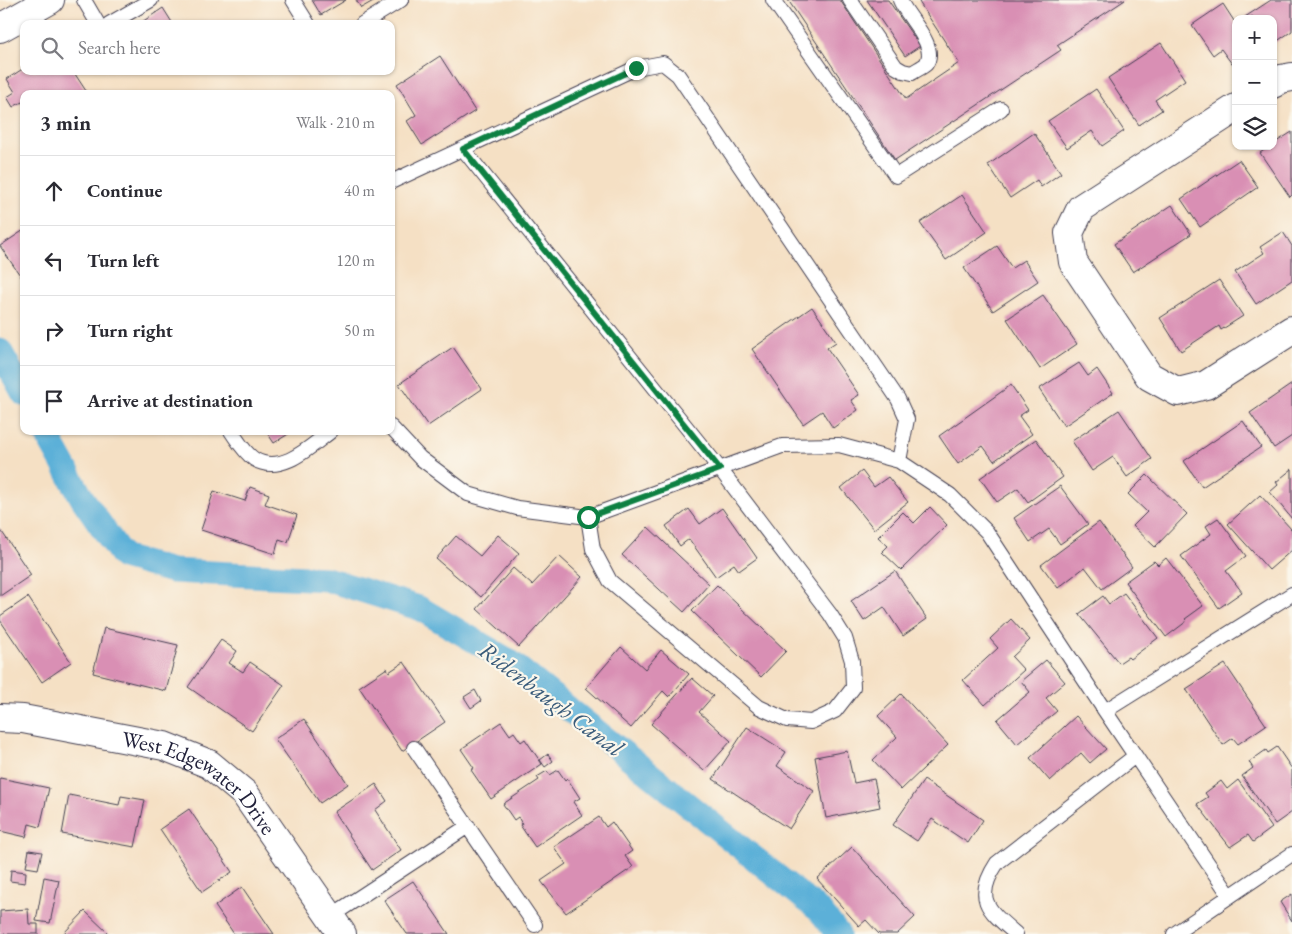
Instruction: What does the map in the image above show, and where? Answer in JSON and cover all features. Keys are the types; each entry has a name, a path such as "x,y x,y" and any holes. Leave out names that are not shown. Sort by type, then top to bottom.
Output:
{"street":[{"path":"0,28 50,0"},
{"path":"1277,82 1292,77"},
{"path":"1232,111 1080,208 1069,233 1073,262 1149,376 1178,392 1206,385 1292,330"},
{"name":"West Edgewater Drive","path":"0,718 23,719 164,746 210,764 245,794 337,925"}],"lane":[{"path":"84,0 96,20"},
{"path":"117,20 152,0"},
{"path":"293,0 306,20"},
{"path":"368,20 401,0"},
{"path":"773,0 896,176 1001,109"},
{"path":"850,0 896,67 912,73 926,64 929,53 928,44 900,0"},
{"path":"395,180 636,68 664,63 678,75 898,399 907,419 899,461"},
{"path":"463,149 720,469 830,614 845,638 852,661 853,688 835,711 811,722 787,720 759,706 610,581 593,549 588,517"},
{"path":"395,431 420,458 468,494 517,508 588,517 782,446 838,445 899,461 950,495 986,532 1230,896"},
{"path":"234,435 243,449 254,459 267,464 291,459 325,435"},
{"path":"1105,712 1292,594"},
{"path":"414,748 535,925"},
{"path":"1016,934 994,915 987,904 984,889 988,875 997,863 1135,756"},
{"path":"337,925 468,826"},
{"path":"1174,934 1292,854"}],"building":[{"path":"312,0 346,0 321,15"},
{"path":"356,0 375,0 361,8"},
{"path":"788,0 840,0 906,99 959,63 919,2 921,0 1125,0 1057,45 1061,50 895,160"},
{"path":"867,0 888,0 920,46 905,56"},
{"path":"1271,0 1292,0 1292,31 1277,41 1277,15 1248,15"},
{"path":"1223,4 1232,18 1232,64 1221,49 1213,55 1192,25"},
{"path":"163,8 170,20 145,20"},
{"path":"1161,43 1185,80 1155,100 1162,110 1139,125 1108,78"},
{"path":"440,56 475,111 422,145 407,121 416,115 397,84"},
{"path":"20,71 20,75 76,75 85,90 20,90 20,103 13,107 7,97 15,92 7,79"},
{"path":"1096,89 1124,131 1102,146 1092,131 1067,148 1048,121"},
{"path":"1292,132 1292,195 1290,197 1260,153 1264,150 1277,150 1277,141"},
{"path":"1034,133 1061,173 1041,187 1037,180 1010,198 988,165"},
{"path":"1239,160 1258,187 1200,227 1181,199"},
{"path":"962,195 987,232 946,260 920,223"},
{"path":"1172,205 1191,234 1133,272 1114,244"},
{"path":"1283,232 1292,246 1292,280 1256,304 1235,272 1264,253 1260,247"},
{"path":"20,233 20,275 0,246"},
{"path":"997,246 1012,268 1024,260 1038,281 993,311 964,268"},
{"path":"1219,280 1243,316 1221,330 1219,326 1181,351 1160,318"},
{"path":"1043,295 1077,344 1040,369 1007,319"},
{"path":"812,307 836,342 827,348 859,395 851,400 858,410 833,428 822,411 803,424 752,349"},
{"path":"453,347 482,389 428,426 399,384"},
{"path":"1079,363 1088,376 1097,369 1113,393 1064,426 1039,389"},
{"path":"1292,384 1292,436 1274,448 1250,413"},
{"path":"1011,385 1028,410 1019,416 1032,434 994,461 983,446 958,464 939,436"},
{"path":"1119,410 1152,459 1127,477 1113,457 1092,471 1072,441"},
{"path":"1243,421 1261,447 1202,487 1184,461"},
{"path":"269,435 287,435 274,443"},
{"path":"1036,439 1063,477 1028,502 1018,488 997,502 980,478"},
{"path":"1292,469 1292,519 1270,492 1278,485 1276,482"},
{"path":"862,471 874,487 888,477 908,502 874,529 841,488"},
{"path":"1147,475 1187,514 1155,547 1133,526 1147,512 1128,494"},
{"path":"1060,486 1088,524 1060,544 1049,529 1030,542 1014,518"},
{"path":"250,487 269,494 265,504 297,515 288,542 279,539 275,554 201,530 214,491 245,501"},
{"path":"1260,495 1292,530 1292,550 1269,570 1228,524"},
{"path":"930,507 947,525 901,570 882,552 888,546 878,537 903,512 914,523"},
{"path":"722,508 757,558 739,571 734,564 716,577 689,539 680,546 666,526 689,509 700,524"},
{"path":"1218,518 1246,556 1226,571 1242,592 1219,608 1181,556 1211,534 1206,526"},
{"path":"1099,522 1132,567 1102,589 1085,567 1058,588 1041,565"},
{"path":"648,527 709,584 684,612 622,555"},
{"path":"0,529 31,575 0,596"},
{"path":"498,535 519,553 481,597 436,559 456,536 480,556"},
{"path":"559,556 582,577 519,647 477,609 513,568 532,585"},
{"path":"1166,558 1203,606 1185,619 1187,621 1166,637 1125,582 1154,561 1158,565"},
{"path":"895,571 927,619 903,636 884,607 864,621 851,601"},
{"path":"717,585 786,651 761,677 692,611"},
{"path":"1124,593 1158,638 1130,659 1128,657 1119,663 1079,614 1103,596 1109,604"},
{"path":"28,597 71,662 42,682 0,620 0,616"},
{"path":"1011,619 1030,640 1012,657 1024,670 985,705 963,680 998,648 990,639"},
{"path":"104,628 178,645 166,691 93,673"},
{"path":"221,640 237,651 229,663 243,672 250,662 284,685 252,731 188,687"},
{"path":"621,647 645,669 661,650 689,674 669,697 663,691 631,728 586,688"},
{"path":"1046,660 1065,682 1046,698 1057,711 1017,744 997,720 1030,692 1021,681"},
{"path":"404,662 445,722 402,751 359,687 387,668 389,672"},
{"path":"1225,664 1266,725 1238,744 1233,738 1223,745 1186,689"},
{"path":"692,678 713,696 699,712 731,741 704,771 651,724"},
{"path":"475,690 481,701 471,708 464,697"},
{"path":"901,694 948,745 901,790 873,760 897,737 878,716"},
{"path":"1076,716 1106,749 1090,763 1081,753 1050,781 1030,758"},
{"path":"304,719 348,784 320,803 275,739"},
{"path":"501,722 510,735 514,732 521,742 525,739 542,764 491,799 471,770 474,768 461,749"},
{"path":"747,727 786,752 777,766 814,791 789,829 713,779"},
{"path":"1277,747 1292,769 1292,812 1275,824 1242,776 1253,768 1249,762 1266,750 1268,753"},
{"path":"847,751 854,783 874,779 880,807 826,818 815,757"},
{"path":"548,754 553,761 545,767 540,760"},
{"path":"558,770 565,780 567,778 580,798 573,802 582,815 535,847 520,825 522,824 518,817 514,820 503,804 539,780 537,777 547,771 550,775"},
{"path":"0,778 49,788 40,827 29,824 26,837 0,831"},
{"path":"924,780 983,820 968,843 932,819 917,841 893,825"},
{"path":"1238,780 1272,828 1253,842 1248,835 1230,847 1197,804 1208,797 1205,793 1221,781 1227,789"},
{"path":"376,784 387,801 375,810 401,850 372,870 334,812"},
{"path":"69,795 119,805 121,796 145,800 135,847 62,834"},
{"path":"189,809 232,872 202,892 160,829"},
{"path":"599,817 606,827 612,822 632,851 625,856 633,867 566,913 541,881 566,864 554,847"},
{"path":"852,847 915,917 897,934 879,934 866,920 859,926 817,879"},
{"path":"29,850 42,852 38,869 26,867"},
{"path":"11,870 26,872 25,883 10,881"},
{"path":"44,877 59,880 50,923 36,921"},
{"path":"413,881 449,934 407,934 384,900"},
{"path":"242,887 274,934 234,934 215,906"},
{"path":"1292,894 1292,921 1280,902"},
{"path":"28,909 29,924 38,924 38,934 0,934 0,911"},
{"path":"85,911 109,934 63,934"}],"waterway":[{"name":"Ridenbaugh Canal","path":"0,351 20,387"},
{"name":"Ridenbaugh Canal","path":"47,435 82,498 123,557 172,571 326,579 419,608 509,661 820,911 838,934"}],"route":[{"path":"588,517 720,469 463,149 636,68"}]}
